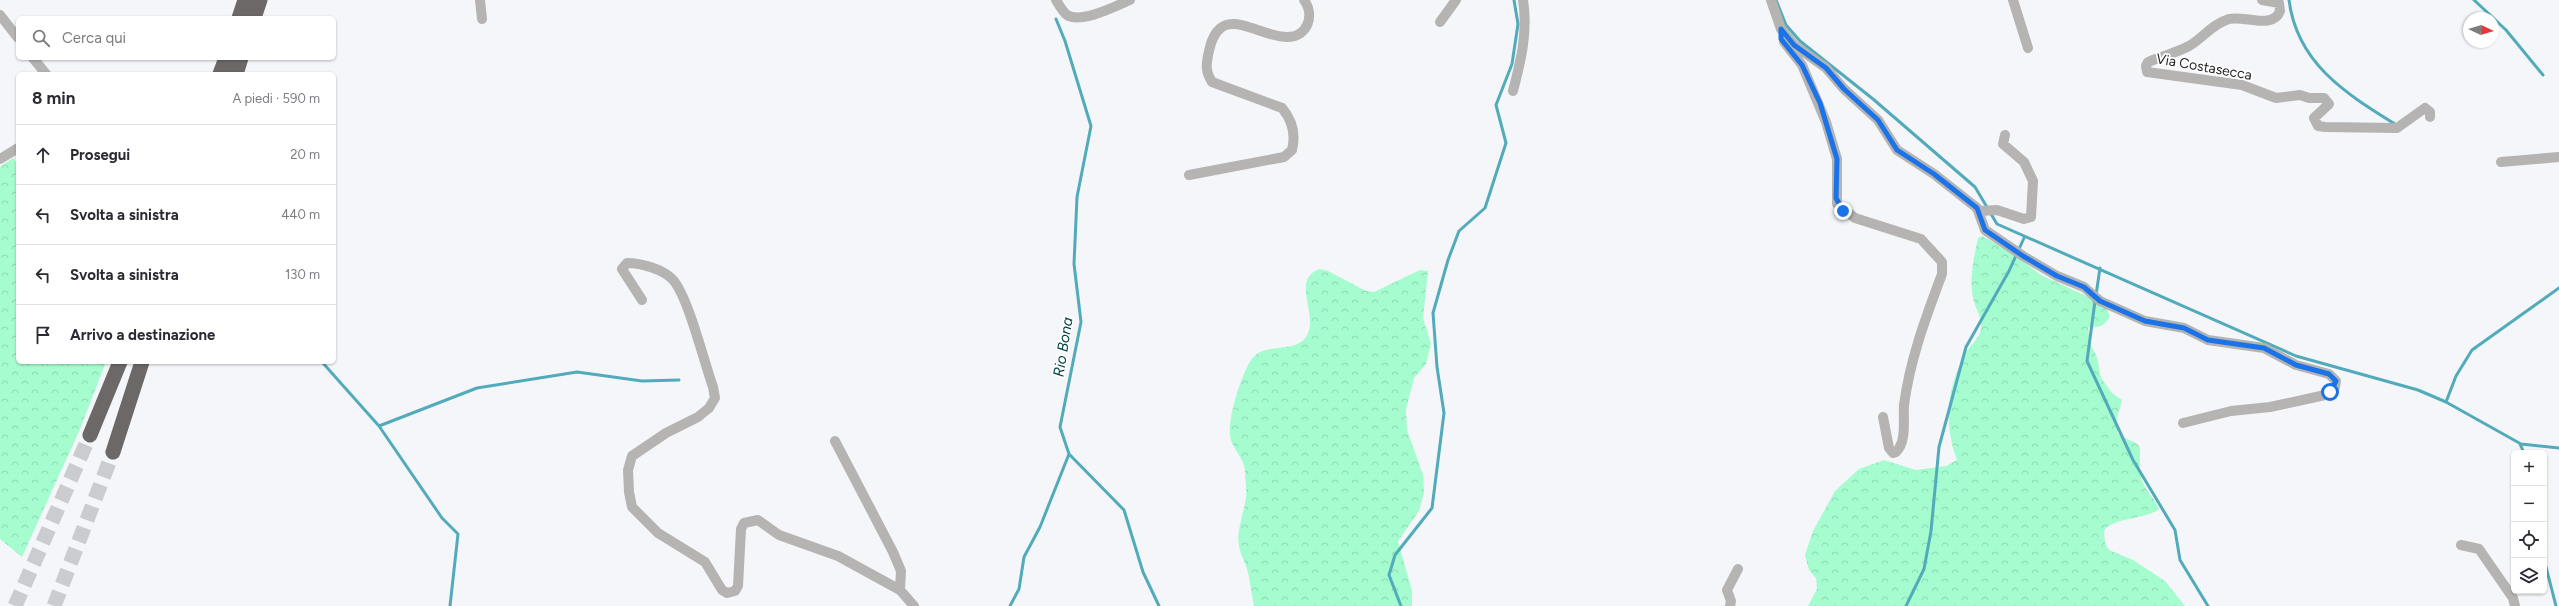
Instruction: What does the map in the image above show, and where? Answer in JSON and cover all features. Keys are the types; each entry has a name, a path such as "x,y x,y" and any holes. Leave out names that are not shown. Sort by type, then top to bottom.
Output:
{"highway":[{"path":"240,16 245,0"},
{"path":"255,16 260,0"},
{"path":"221,72 225,60"},
{"path":"237,72 240,60"},
{"path":"90,435 119,364"},
{"path":"113,452 141,364"}],"street":[{"path":"480,0 482,18"},
{"path":"1056,0 1066,14 1074,18 1084,18 1130,0"},
{"path":"1189,175 1284,157 1292,150 1294,130 1289,116 1282,108 1212,82 1206,74 1206,62 1215,34 1223,26 1236,23 1287,37 1297,35 1305,29 1310,20 1309,7 1304,0"},
{"path":"1440,22 1456,0"},
{"path":"1513,91 1523,52 1526,18 1523,0"},
{"path":"1771,0 1781,29 1781,39 1802,65 1826,122 1837,159 1837,204 1855,218 1920,240 1942,262 1942,274 1916,346 1904,406 1902,442 1896,452 1893,453 1890,448 1883,418"},
{"path":"2012,0 2028,48"},
{"name":"Via Costasecca","path":"2262,0 2279,3 2280,11 2276,18 2270,21 2231,19 2217,24 2184,48 2148,62 2146,66 2147,72 2242,85 2276,98 2300,95 2309,98 2324,98 2329,104 2314,118 2318,126 2397,128 2425,108 2430,112 2430,117"},
{"path":"0,16 16,36"},
{"path":"1781,29 1794,45 1826,68 1844,89 1878,120 1897,150 1934,174 1977,208 1985,230 2057,276 2084,287 2100,301 2145,321 2184,328 2208,340 2264,348 2296,365 2329,374 2336,381 2335,387 2325,395 2270,407 2231,411 2183,422"},
{"path":"35,60 44,72"},
{"path":"1979,211 1997,210 2020,218 2031,217 2033,181 2024,162 2003,144 2005,135"},
{"path":"0,159 16,149"},
{"path":"2501,162 2559,157"},
{"path":"642,300 622,269 627,263 638,263 660,271 674,280 683,299 713,387 715,398 709,408 698,417 666,433 632,456 628,470 632,507 658,533 705,562 722,590 727,593 735,591 738,586 741,529 744,523 758,520 779,535 838,556 900,590 914,606"},
{"path":"835,441 893,552 901,571 900,590"},
{"path":"2461,545 2479,550 2512,598 2515,606"},
{"path":"1730,606 1731,601 1728,590 1738,569"}],"green space":[{"path":"13,158 16,163 16,364 105,364 80,429 22,557 0,539 0,167"},
{"path":"1982,236 2009,251 2041,275 2095,300 2107,310 2110,316 2104,324 2098,327 2088,327 2090,344 2097,357 2101,378 2112,393 2122,400 2116,422 2118,434 2139,446 2141,478 2159,509 2153,513 2114,523 2108,526 2104,531 2105,543 2109,550 2133,560 2165,581 2185,606 1808,606 1817,589 1816,578 1809,570 1805,555 1813,531 1835,491 1859,469 1884,460 1916,470 1946,466 1957,460 1950,432 1949,404 1951,390 1960,364 1981,328 1973,298 1972,275 1978,238"},
{"path":"1320,269 1328,271 1366,291 1374,292 1420,270 1428,271 1423,318 1431,344 1426,364 1414,378 1406,409 1407,430 1423,475 1424,493 1419,511 1398,541 1412,591 1412,606 1254,606 1248,573 1240,552 1238,540 1246,498 1246,488 1244,466 1231,440 1231,418 1239,386 1251,360 1257,354 1297,344 1304,340 1310,325 1310,316 1306,297 1307,280 1312,274"}],"waterway":[{"path":"1401,606 1389,575 1395,555 1432,508 1444,413 1437,367 1433,313 1448,260 1459,231 1485,208 1506,143 1496,105 1512,64 1518,24 1514,0"},
{"path":"1776,0 1786,25 1800,41 1873,99 1975,187 1997,224 2296,356 2418,390 2446,402 2521,444 2559,448"},
{"path":"2289,0 2294,22 2302,42 2313,59 2326,74 2342,88 2395,124"},
{"path":"2474,0 2506,30 2543,75"},
{"name":"Rio Bona","path":"1056,19 1065,41 1091,126 1077,197 1074,264 1081,322 1060,427 1069,454 1124,510 1143,572 1159,606"},
{"path":"1906,606 1924,569 1931,531 1939,447 1966,347 2009,271 2024,238"},
{"path":"2096,295 2100,268"},
{"path":"2446,402 2456,376 2472,350 2559,288"},
{"path":"2095,301 2087,361 2133,460 2175,530 2180,560 2208,606"},
{"path":"324,364 379,426 442,518 458,534 450,606"},
{"path":"379,426 477,388 577,372 642,381 679,380"},
{"path":"2520,444 2523,450"},
{"path":"1010,606 1019,589 1024,557 1040,527 1069,454"},
{"path":"2547,571 2556,606"}],"tunnel":[{"path":"15,606 90,435"},
{"path":"54,606 113,452"}],"route":[{"path":"1843,211 1837,204 1836,198 1837,159 1820,103 1802,65 1781,39 1781,29 1794,45 1826,68 1844,89 1878,120 1897,150 1934,174 1977,208 1985,230 2023,256 2057,276 2084,287 2100,301 2145,321 2184,328 2208,340 2264,348 2296,365 2329,374 2336,381 2335,387 2330,392"}]}
